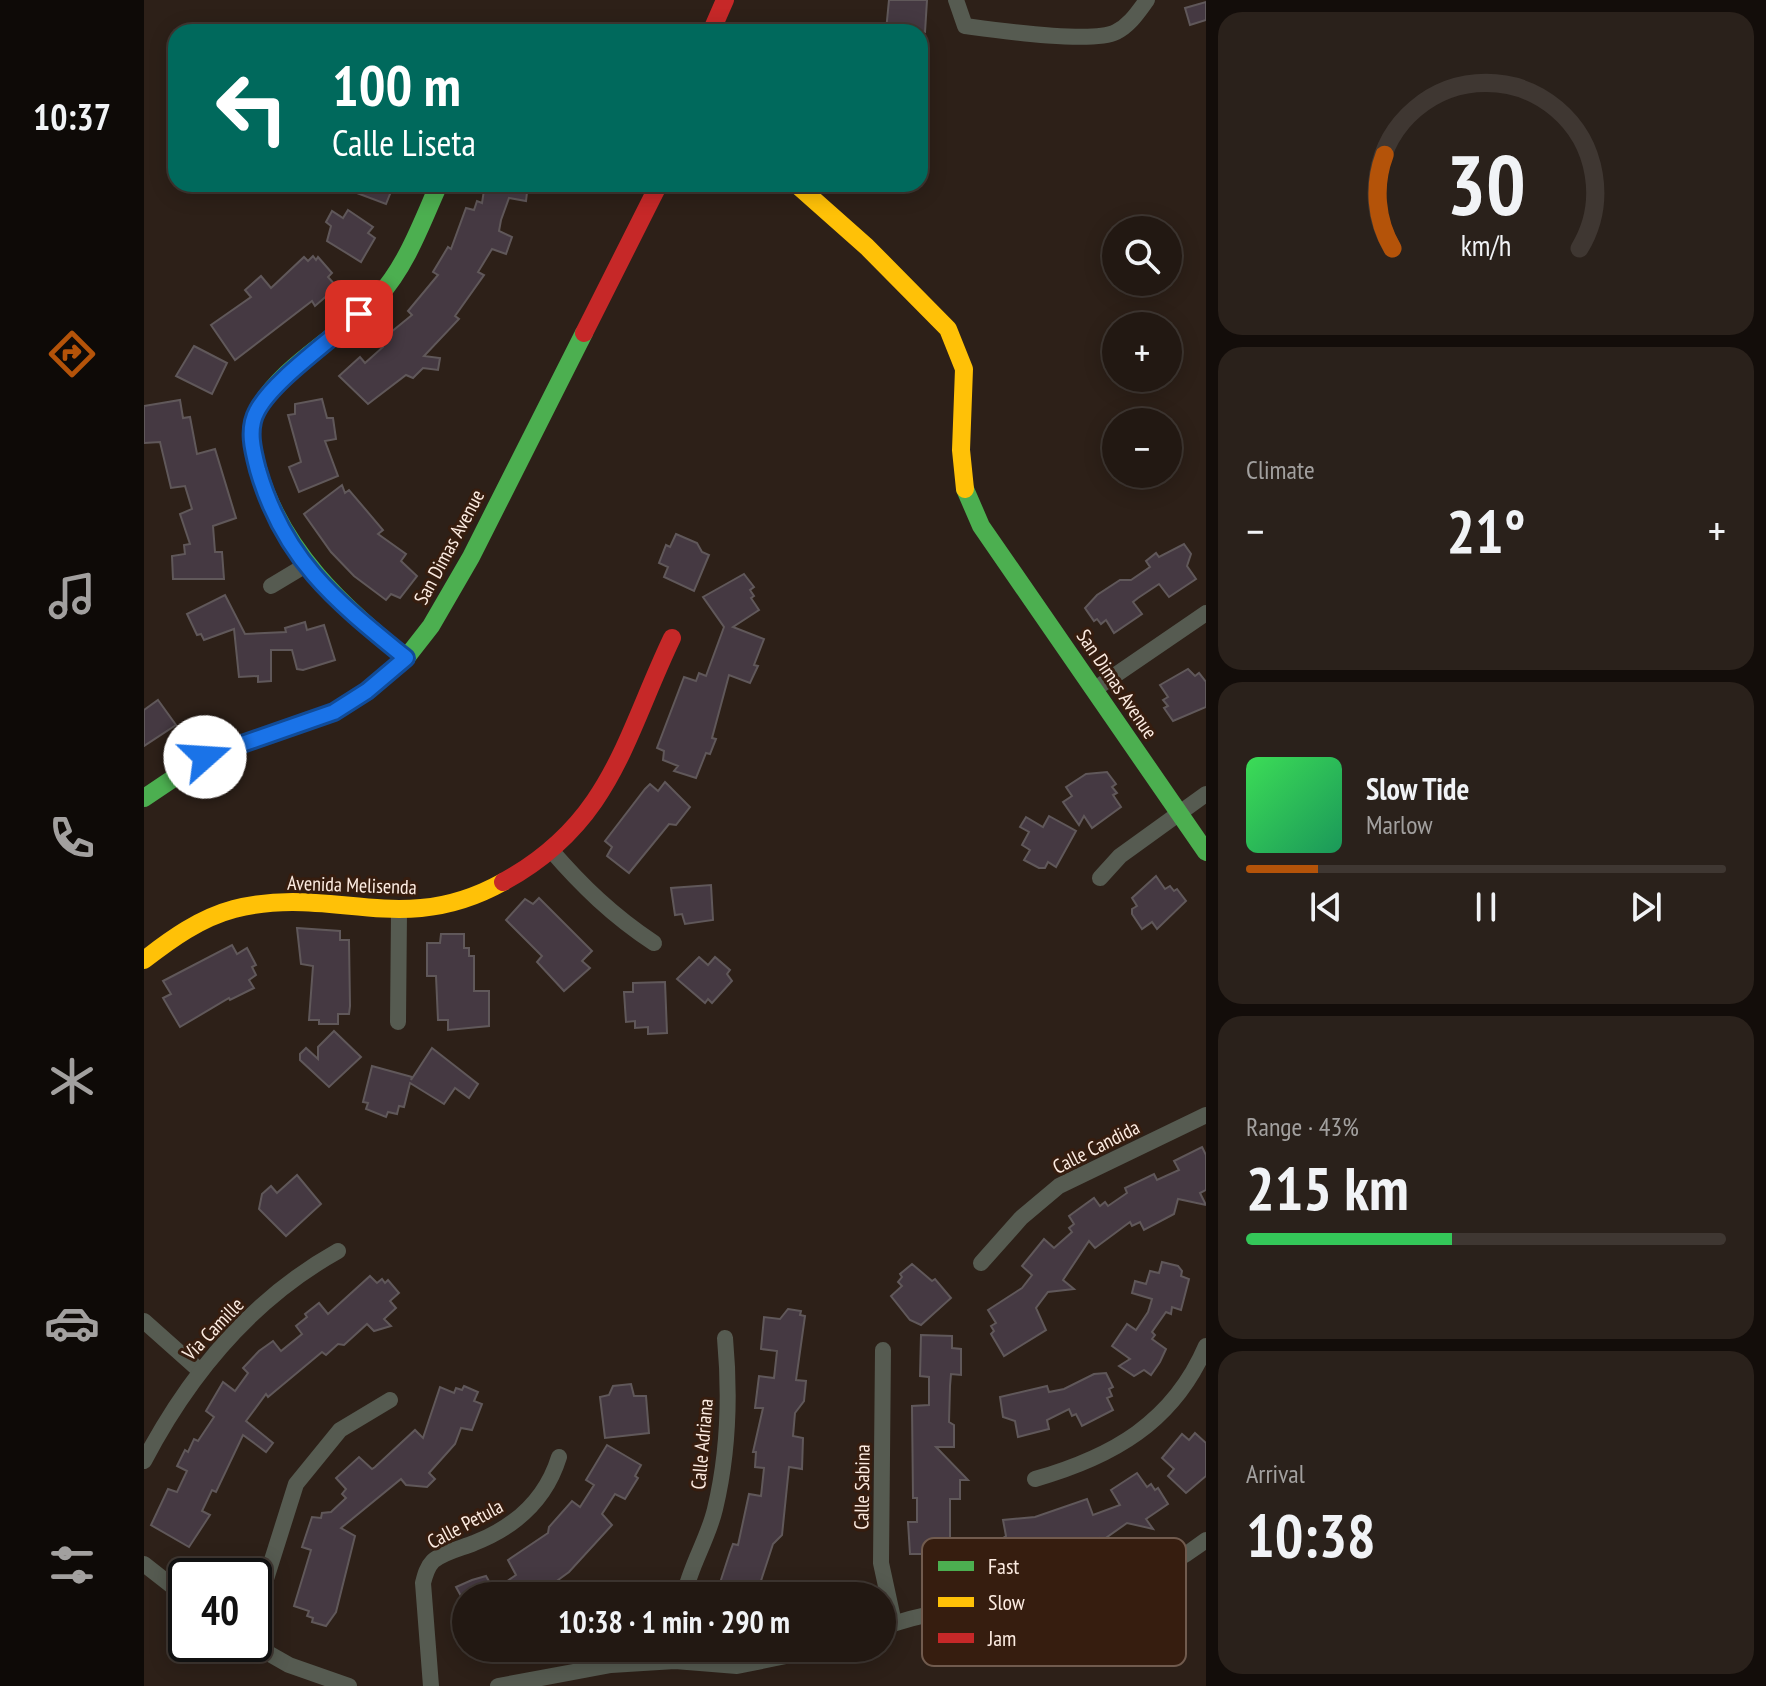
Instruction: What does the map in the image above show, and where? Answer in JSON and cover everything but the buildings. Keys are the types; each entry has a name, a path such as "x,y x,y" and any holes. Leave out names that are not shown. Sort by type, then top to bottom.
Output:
{"street":[{"path":"714,24 725,0"},
{"path":"956,0 965,26 1094,38 1116,32 1132,20 1147,0"},
{"path":"406,658 336,599 282,533 266,498 253,452 254,418 275,389 379,296 399,267 435,192"},
{"name":"San Dimas Avenue","path":"144,798 205,757 334,712 367,691 406,658 431,626 471,557 655,192"},
{"name":"San Dimas Avenue","path":"805,192 867,247 948,329 964,369 961,450 965,488 981,526 1206,852"},
{"path":"271,586 306,565"},
{"path":"1095,689 1206,613"},
{"name":"Avenida Melisenda","path":"144,960 170,939 204,920 244,907 284,903 399,912 438,909 468,900 525,870 581,819 611,778 672,638"},
{"path":"1100,878 1120,856 1206,794"},
{"path":"550,849 586,891 616,918 654,943"},
{"path":"398,1022 399,912"},
{"name":"Calle Candida","path":"981,1263 1021,1218 1059,1186 1206,1115"},
{"name":"Via Camille","path":"144,1461 199,1370 242,1324 303,1270 338,1251"},
{"path":"144,1321 199,1370"},
{"name":"Calle Adriana","path":"689,1582 714,1512 721,1477 726,1401 725,1338"},
{"path":"1035,1479 1079,1466 1114,1451 1147,1429 1175,1401 1206,1346"},
{"name":"Calle Sabina","path":"883,1350 883,1582"},
{"path":"272,1560 296,1484 340,1430 390,1400"},
{"name":"Calle Petula","path":"431,1686 423,1583 425,1572 434,1560 486,1539 517,1520 552,1479 559,1457"},
{"path":"1186,1552 1206,1540"},
{"path":"144,1564 168,1583"},
{"path":"896,1623 922,1616"},
{"path":"272,1655 289,1665 349,1686"},
{"path":"498,1686 630,1662"},
{"path":"715,1662 737,1666 757,1662"}],"traffic: fast":[{"path":"406,658 337,597 298,551 269,499 254,456 252,428 255,415 279,382 364,311 388,285 413,243 435,192"},
{"path":"144,798 205,757 334,712 367,691 406,658 431,626 471,557 584,333"},
{"path":"965,489 981,526 1206,852"}],"traffic: slow":[{"path":"805,192 867,247 948,329 964,369 961,450 965,489"},
{"path":"144,960 175,937 234,909 303,902 367,908 432,907 466,898 503,882"}],"traffic: jam":[{"path":"714,24 725,0"},
{"path":"584,333 655,192"},
{"path":"503,882 539,859 568,833 591,806 626,744 672,638"}],"route":[{"path":"205,757 334,712 367,691 406,658 336,599 282,533 266,498 253,452 251,426 257,410 275,389 359,314"}]}
